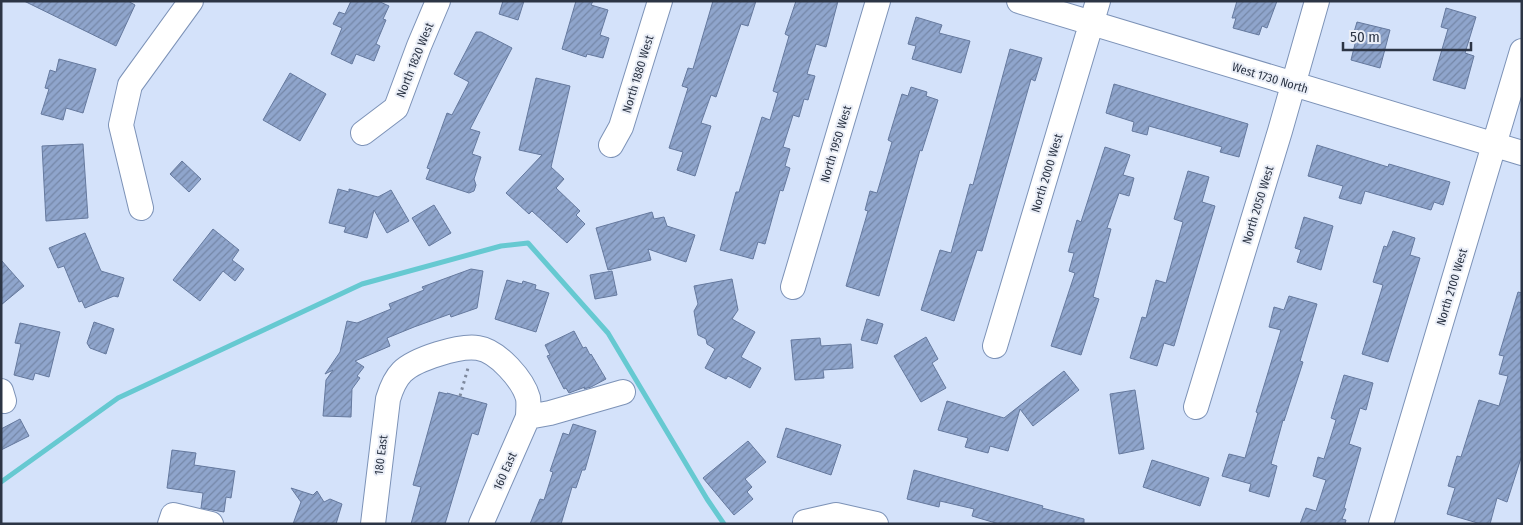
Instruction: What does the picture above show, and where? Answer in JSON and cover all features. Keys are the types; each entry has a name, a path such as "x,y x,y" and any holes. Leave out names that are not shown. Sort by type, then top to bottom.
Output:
{"street":[{"path":"141,208 121,125 130,85 191,1"},
{"name":"North 1820 West","path":"363,134 396,108 438,1"},
{"name":"North 1880 West","path":"611,145 622,127 660,1"},
{"name":"North 1950 West","path":"793,287 878,1"},
{"name":"West 1730 North","path":"1019,1 1095,12 1293,84 1522,153"},
{"name":"North 2050 West","path":"1196,407 1316,1"},
{"name":"North 2000 West","path":"995,346 1095,12"},
{"name":"North 2100 West","path":"1381,524 1522,51"},
{"name":"180 East","path":"373,524 388,399 392,386 402,372 414,364 447,352 463,348 479,348 499,358 520,381 528,399 528,417"},
{"path":"528,417 550,413 623,392"},
{"name":"160 East","path":"481,524 528,417"},
{"path":"170,524 173,515 211,524"},
{"path":"805,522 836,515 876,524"}],"path":[{"path":"460,396 468,368"}],"building":[{"path":"24,1 128,1 135,5 116,46"},
{"path":"351,1 378,1 389,6 383,19 386,20 376,44 380,46 374,61 356,54 352,64 331,54 342,28 333,24 339,12 345,14"},
{"path":"503,1 524,1 518,20 499,14"},
{"path":"576,1 593,1 591,5 608,10 600,35 609,38 603,58 587,54 586,57 562,49"},
{"path":"713,1 756,1 748,26 741,24 716,97 711,95 701,123 711,126 695,176 677,170 683,152 669,148 688,88 682,86 688,68 693,69"},
{"path":"796,1 838,1 826,47 816,44 807,74 815,76 808,100 804,99 799,117 793,115 783,147 790,149 785,166 790,168 783,191 780,190 765,244 758,242 753,259 720,250 736,192 739,192 762,117 770,120 778,93 773,91 789,36 785,34"},
{"path":"1237,1 1277,1 1267,28 1262,26 1259,35 1233,28 1236,18 1232,18"},
{"path":"1446,8 1476,17 1465,53 1474,56 1465,89 1433,80 1448,29 1441,27"},
{"path":"916,17 942,25 939,33 970,41 961,73 912,59 916,46 908,44"},
{"path":"1357,22 1390,30 1380,68 1351,60 1356,40 1352,39"},
{"path":"476,32 481,32 512,48 470,129 480,132 472,154 481,157 474,179 476,185 474,191 469,193 426,179 430,169 427,168 447,113 452,115 469,82 454,74"},
{"path":"1010,49 1042,58 1035,81 1031,79 982,251 977,250 954,321 921,310 940,250 951,253 970,184 973,185"},
{"path":"59,59 96,69 83,113 66,108 63,120 41,114 49,89 45,88 50,70 56,72"},
{"path":"290,73 326,94 300,141 263,120"},
{"path":"536,78 570,86 551,167 564,179 556,188 580,211 576,215 585,224 567,243 532,211 529,214 506,193 542,155 519,150"},
{"path":"1114,84 1248,124 1239,157 1220,152 1222,147 1149,126 1147,135 1132,131 1134,122 1106,113"},
{"path":"911,87 927,92 926,96 938,100 922,151 920,150 879,296 846,286 868,211 865,210 870,191 877,193 892,142 888,140 902,94 908,96"},
{"path":"83,144 88,218 46,221 42,146"},
{"path":"1317,145 1388,167 1389,164 1450,182 1443,205 1434,202 1431,210 1365,191 1361,204 1339,198 1343,186 1308,176"},
{"path":"1105,147 1130,155 1123,175 1134,178 1129,196 1119,193 1107,228 1111,229 1093,297 1099,299 1081,355 1051,346 1075,273 1069,271 1074,253 1068,252 1077,220 1081,222"},
{"path":"182,161 201,179 189,192 170,174"},
{"path":"1188,171 1209,177 1202,202 1215,206 1174,346 1164,343 1157,366 1130,358 1142,317 1146,318 1156,280 1166,283 1183,222 1174,219"},
{"path":"338,189 349,192 349,189 378,197 391,190 409,221 387,233 374,210 367,238 344,232 346,227 329,223"},
{"path":"434,205 451,233 429,246 412,218"},
{"path":"652,212 654,219 664,217 667,226 695,235 686,262 648,249 651,260 608,270 596,228"},
{"path":"1304,217 1333,226 1321,270 1297,262 1301,250 1295,248"},
{"path":"213,229 239,250 232,260 244,269 235,281 223,271 200,301 173,280"},
{"path":"1393,231 1415,238 1410,255 1420,258 1388,362 1362,354 1383,285 1373,282 1384,246 1387,247"},
{"path":"85,233 101,271 124,278 118,297 114,296 85,308 82,301 79,302 64,266 58,268 49,248"},
{"path":"1,260 24,286 1,305"},
{"path":"471,269 483,271 477,308 451,317 450,314 387,338 390,346 355,361 364,367 357,376 360,378 352,389 351,417 323,416 326,380 333,370 325,374 340,352 347,321 357,323 391,309 389,304 424,290 422,287"},
{"path":"612,271 617,295 595,299 590,275"},
{"path":"732,279 738,310 732,319 755,332 741,357 761,368 750,388 728,376 726,379 705,368 715,349 707,344 706,339 698,335 694,311 698,304 694,286"},
{"path":"507,280 522,284 523,281 536,285 535,289 549,293 536,332 495,319"},
{"path":"1518,292 1522,293 1522,455 1507,502 1497,498 1490,524 1481,524 1447,514 1455,488 1448,486 1457,456 1461,457 1479,400 1499,406 1508,376 1499,374 1504,356 1499,355"},
{"path":"1289,296 1317,304 1300,361 1303,362 1283,420 1271,464 1277,466 1269,497 1249,491 1251,484 1222,476 1229,454 1245,458 1258,413 1256,412 1281,330 1269,327 1274,307 1284,310"},
{"path":"867,319 883,324 877,344 861,340"},
{"path":"94,322 114,329 106,354 90,348 87,343"},
{"path":"20,323 60,332 49,377 35,373 33,380 14,375 21,344 15,343"},
{"path":"574,331 583,348 586,347 606,379 591,387 584,389 585,387 569,393 566,388 564,389 547,356 550,355 545,345"},
{"path":"926,337 938,359 932,363 946,388 921,402 894,356"},
{"path":"820,338 821,346 851,344 853,368 823,370 824,378 795,380 791,340"},
{"path":"1064,371 1079,390 1033,426 1020,409 1008,451 990,446 988,453 965,447 968,438 938,430 947,401 1004,418"},
{"path":"1344,375 1373,383 1366,410 1360,408 1349,444 1361,448 1344,508 1346,509 1342,519 1346,520 1345,524 1300,524 1306,508 1316,511 1326,480 1313,476 1318,457 1324,459 1336,420 1331,418"},
{"path":"1135,390 1144,449 1119,454 1110,394"},
{"path":"439,392 487,404 478,435 472,433 445,524 411,524 421,487 413,485"},
{"path":"20,419 29,436 1,450 1,429"},
{"path":"573,424 596,431 585,470 582,470 576,488 572,487 561,524 530,524 540,499 544,500 553,472 550,471 563,433 569,435"},
{"path":"786,428 841,445 831,475 777,457"},
{"path":"748,441 766,462 745,479 752,487 747,492 753,499 734,515 703,478"},
{"path":"172,450 196,453 194,465 235,471 231,498 226,497 224,512 201,508 203,493 167,488"},
{"path":"1152,460 1209,478 1200,506 1143,487"},
{"path":"914,470 1084,519 1084,524 999,524 972,516 974,509 940,501 939,507 907,499"},
{"path":"291,488 313,495 317,491 324,502 330,499 342,504 336,524 293,524 301,502"}],"waterway":[{"path":"1,482 118,398 362,284 501,246 528,243 608,333 707,499 724,524"}]}
